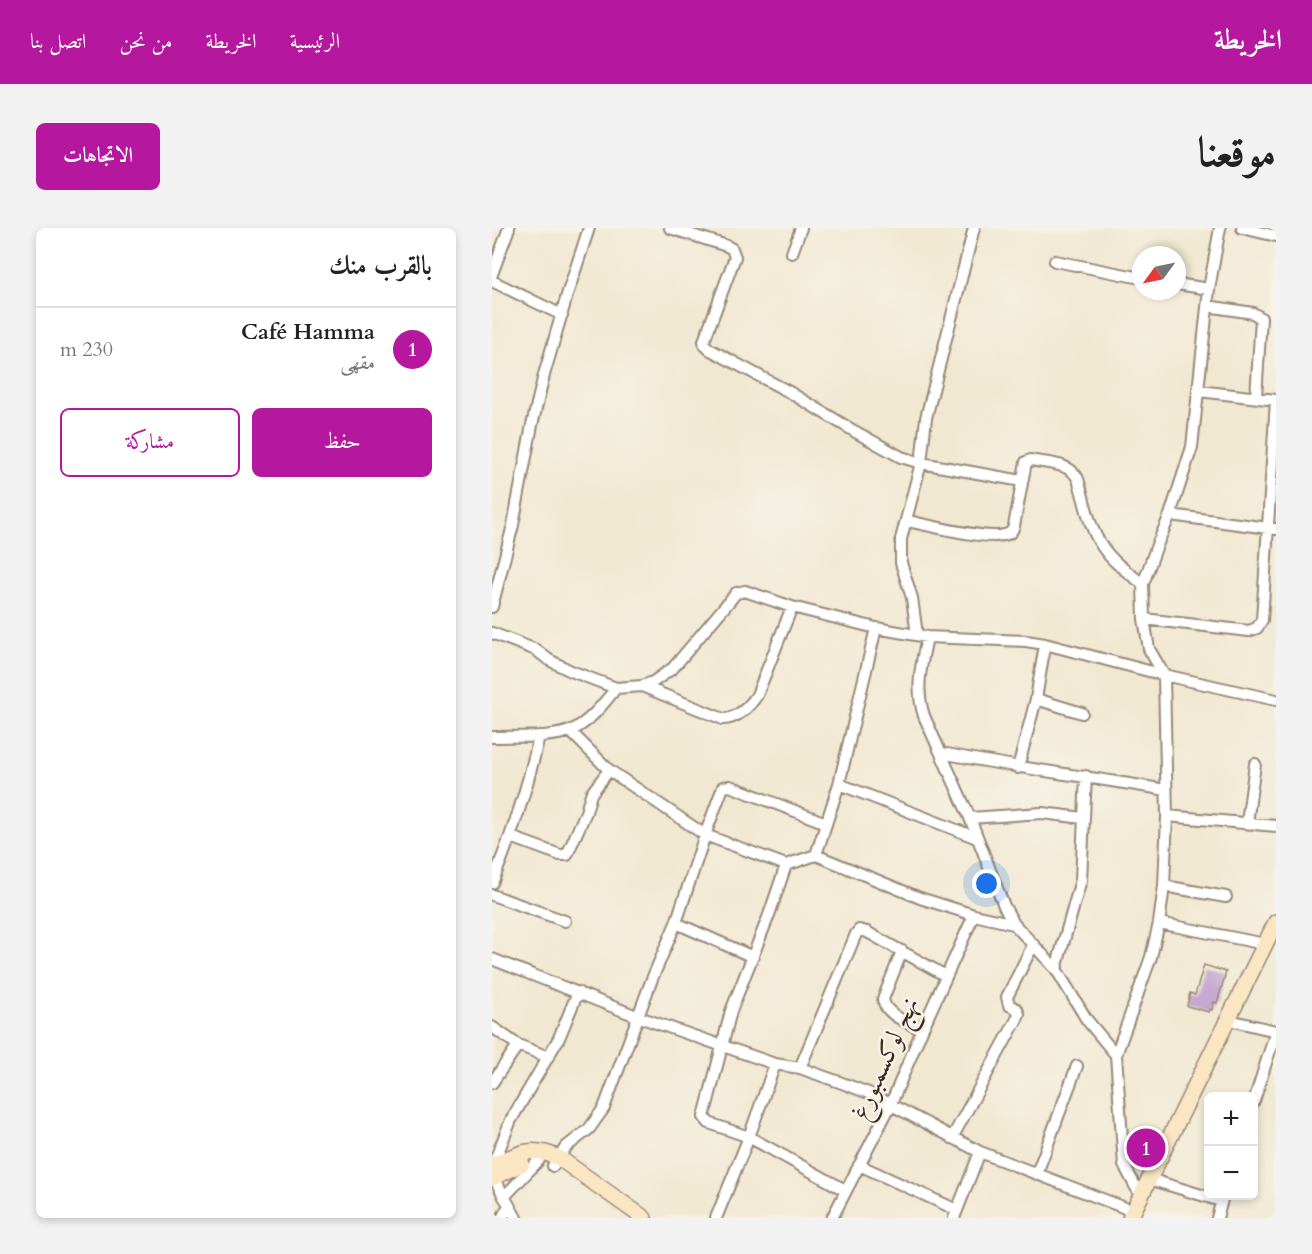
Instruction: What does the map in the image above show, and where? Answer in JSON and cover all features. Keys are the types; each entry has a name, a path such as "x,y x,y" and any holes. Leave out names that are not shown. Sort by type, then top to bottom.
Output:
{"street":[{"path":"492,274 509,228"},
{"path":"492,607 513,525 544,375 589,228"},
{"path":"670,228 727,246 734,252 735,257 727,281 704,341 707,347 901,457 921,463 1022,481"},
{"path":"792,252 801,228"},
{"path":"974,228 926,418 921,463 901,539 900,551 922,636 918,699 970,818 1004,906 1014,924 1056,969 1087,1020 1116,1054"},
{"path":"1141,1197 1124,1165 1116,1054 1148,967 1159,923 1164,886 1167,816 1164,675 1149,649 1144,619 1143,584 1156,545 1170,515 1192,447 1209,289 1220,228"},
{"path":"1242,228 1276,236"},
{"path":"1055,261 1132,276"},
{"path":"492,281 562,315"},
{"path":"1186,285 1209,289"},
{"path":"1207,306 1253,313 1261,318 1256,397"},
{"path":"1144,619 1249,631 1257,628 1262,620 1272,528 1276,400 1199,391"},
{"path":"907,521 956,531 1006,535 1014,526 1026,462 1072,469 1078,479 1095,535 1101,545 1114,561 1143,584"},
{"path":"1170,515 1272,528"},
{"path":"492,633 536,650 549,660 571,671 616,688 642,686 653,682 673,668 686,655 711,621 740,591 752,592 792,607 876,628 922,636 1045,644 1164,675 1276,700"},
{"path":"642,686 723,719 733,717 753,703 792,607"},
{"path":"816,855 839,784 876,628"},
{"path":"1018,768 1036,699 1045,644"},
{"path":"492,737 539,736 570,731 590,718 616,688"},
{"path":"1036,699 1082,713"},
{"path":"570,731 609,770 705,835 786,865 816,855 920,898 974,915 1014,924"},
{"path":"492,883 511,837 539,736"},
{"path":"942,753 1018,768 1086,776 1166,790"},
{"path":"1247,823 1255,764"},
{"path":"511,837 560,855 567,855 586,812 591,794 609,770"},
{"path":"1056,969 1081,880 1086,776"},
{"path":"839,784 977,838"},
{"path":"556,1162 566,1147 589,1129 604,1108 652,979 676,923 722,789 726,785 826,823"},
{"path":"970,818 1042,813 1083,818"},
{"path":"1167,816 1276,826"},
{"path":"786,865 731,1011 704,1117 709,1123 749,1137 845,1190"},
{"path":"1164,886 1226,897"},
{"path":"492,895 565,921"},
{"name":"نهج لوكسمبورغ","path":"832,1218 890,1106 974,915"},
{"path":"492,959 639,1017 775,1064 800,1068 871,1094 980,1152 1037,1173 1132,1215 1276,922"},
{"path":"676,923 753,957"},
{"path":"1159,923 1265,944"},
{"path":"800,1068 858,932 863,930 946,976"},
{"path":"952,1138 1017,1019 1019,1014 1009,1005 1007,997 1033,945"},
{"path":"902,951 883,999 884,1004 888,1011 922,1030"},
{"path":"516,1218 493,1172 511,1120 559,1038 578,992"},
{"path":"1229,1020 1276,1031 1257,1092"},
{"path":"492,1027 518,1044 548,1057"},
{"path":"492,1083 518,1044"},
{"path":"716,1218 749,1137 775,1064"},
{"path":"1037,1173 1077,1066"},
{"path":"493,1172 531,1151 545,1151 625,1218"},
{"path":"859,1165 956,1214 980,1152"},
{"path":"493,1172 539,1160 556,1162 644,1218"},
{"path":"502,1218 507,1201 539,1160"},
{"path":"1149,1179 1204,1193"},
{"path":"1217,1218 1222,1200"}],"building":[{"path":"1204,965 1226,972 1217,1003 1214,1002 1209,1012 1187,1006 1190,993 1195,995"}],"place":[{"name":"Café Hamma","path":"1146,1148"}]}
